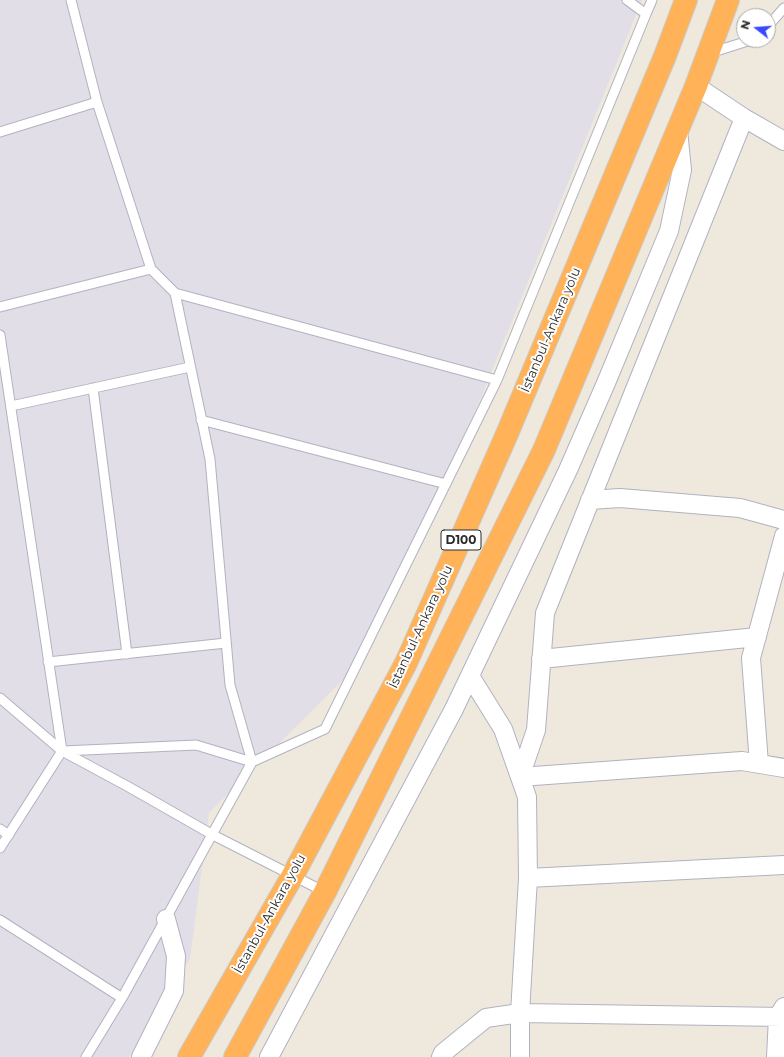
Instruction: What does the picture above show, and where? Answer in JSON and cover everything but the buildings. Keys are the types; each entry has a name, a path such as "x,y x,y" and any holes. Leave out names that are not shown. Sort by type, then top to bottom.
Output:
{"highway":[{"name":"İstanbul-Ankara yolu","path":"189,1057 293,875 406,663 510,427 659,70 686,0"},
{"name":"D100","path":"235,1057 326,892 544,450 696,86 728,0"}],"street":[{"path":"696,86 744,118 784,141"},
{"path":"520,777 536,730 545,613 744,118"},
{"path":"269,1057 454,709 568,470 669,231 682,170 678,130"},
{"path":"590,500 620,498 740,508 784,520"},
{"path":"759,764 751,658 784,536"},
{"path":"541,659 757,637"},
{"path":"470,676 503,729 528,798 528,878 520,1013 520,1057"},
{"path":"520,777 742,761 784,768"},
{"path":"528,878 784,865"},
{"path":"141,1057 174,991 176,956 166,919"},
{"path":"441,1057 443,1053 486,1018 520,1013 782,1014 776,1057"}],"lane":[{"path":"70,0 97,102 151,269 175,293 497,380"},
{"path":"627,0 646,14"},
{"path":"86,1057 122,998 252,762 325,728 497,380 652,0"},
{"path":"776,17 784,8"},
{"path":"709,53 736,45"},
{"path":"0,132 97,102"},
{"path":"0,307 151,269"},
{"path":"175,293 210,459 230,685 252,762"},
{"path":"0,335 62,751 0,848"},
{"path":"10,406 190,367"},
{"path":"93,388 127,654"},
{"path":"201,420 446,484"},
{"path":"48,662 226,643"},
{"path":"0,698 62,751 213,834 326,892"},
{"path":"62,751 196,745 252,762"},
{"path":"0,829 9,835"},
{"path":"0,920 122,998"}],"shaded area":[{"path":"0,0 642,0 480,400 354,669 209,813 190,959 129,1057 0,1057"}]}
